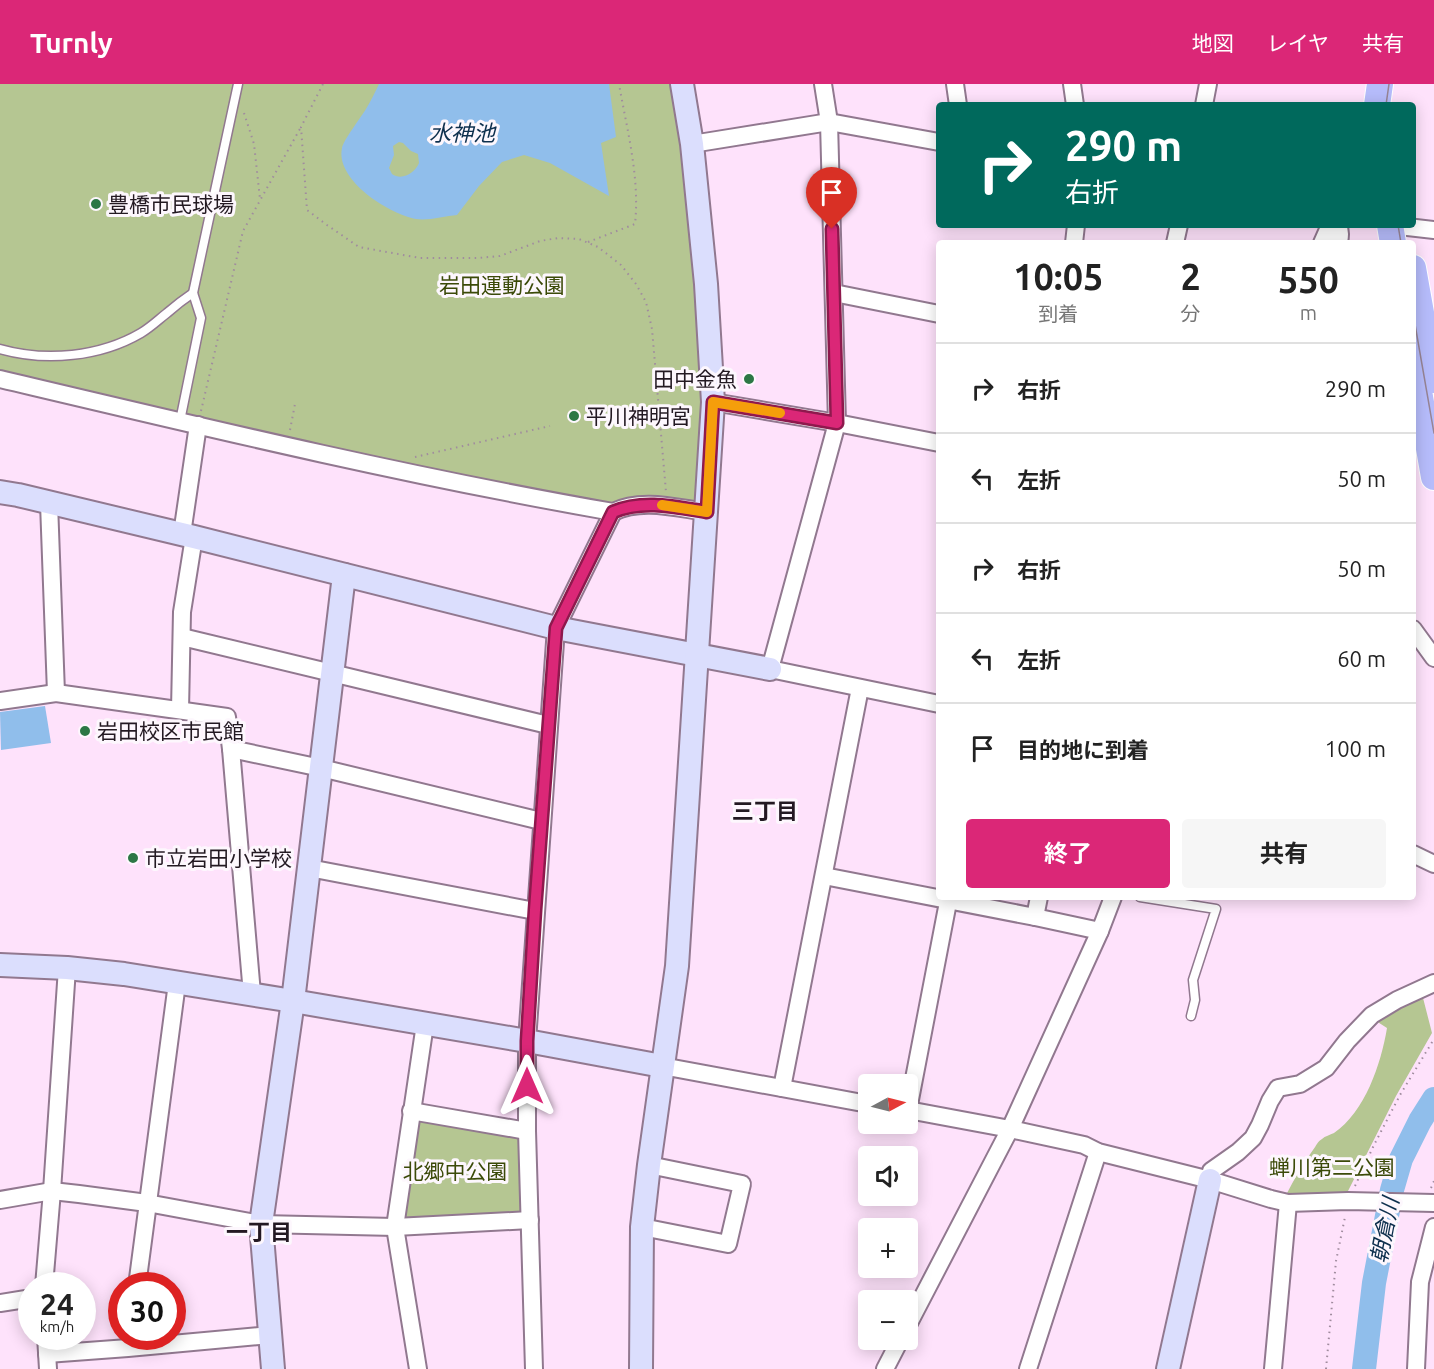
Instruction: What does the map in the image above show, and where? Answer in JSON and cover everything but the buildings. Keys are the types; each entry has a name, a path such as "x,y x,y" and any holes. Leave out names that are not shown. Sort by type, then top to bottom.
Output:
{"main road":[{"path":"1377,102 1380,84"},
{"path":"1394,102 1397,84"},
{"path":"1416,285 1434,387"},
{"path":"1416,391 1418,414 1434,477"}],"street":[{"path":"635,1368 642,1227 677,966 713,402 706,284 692,144 682,84"},
{"path":"770,669 837,423 829,122 823,84"},
{"path":"955,84 958,102"},
{"path":"1072,84 1075,102"},
{"path":"1205,102 1208,84"},
{"path":"692,144 829,122 936,141"},
{"path":"1399,231 1434,230"},
{"path":"834,293 936,313"},
{"path":"0,379 530,498 613,512 622,508 655,504 707,512"},
{"path":"713,402 936,442"},
{"path":"180,710 182,612 198,425"},
{"path":"0,492 188,536 556,628 936,703"},
{"path":"49,503 56,693"},
{"path":"534,1369 527,1131 527,1041 556,628 613,512"},
{"path":"273,1369 261,1224 293,1001 344,575"},
{"path":"1416,633 1434,658"},
{"path":"182,637 548,725"},
{"path":"782,1088 860,688"},
{"path":"0,701 56,693 227,717 252,994"},
{"path":"231,749 321,768 541,821"},
{"path":"1416,855 1434,864"},
{"path":"309,868 535,910"},
{"path":"824,876 936,896"},
{"path":"915,1074 949,900"},
{"path":"958,900 1100,931"},
{"path":"1035,917 1038,900"},
{"path":"918,1306 1010,1129 1112,900"},
{"path":"0,965 67,968 124,974 252,994 527,1041 858,1102"},
{"path":"45,1272 67,968"},
{"path":"138,1272 177,983"},
{"path":"1168,1369 1211,1171 1253,1138 1278,1088 1300,1084 1326,1068 1347,1041 1372,1015 1397,1000 1434,983"},
{"path":"418,1369 394,1227 425,1024"},
{"path":"411,1111 527,1131"},
{"path":"918,1112 1084,1145 1098,1152 1210,1180 1288,1203 1427,1202"},
{"path":"1028,1369 1098,1152"},
{"path":"642,1227 728,1244 742,1184 649,1166"},
{"path":"0,1200 52,1191 147,1203 261,1224 394,1227 530,1220"},
{"path":"1273,1369 1288,1203"},
{"path":"1416,1369 1420,1282 1434,1227"},
{"path":"0,1304 18,1301"},
{"path":"186,1339 270,1335"},
{"path":"48,1361 108,1347"},
{"path":"885,1369 895,1350"}],"lane":[{"path":"180,421 201,318 193,293 238,84"},
{"path":"0,349 30,355 55,356 77,354 110,346 152,326 193,293"},
{"path":"1159,900 1216,909 1193,980 1195,1000 1191,1016"}],"path":[{"path":"198,425 243,231 323,84"},
{"path":"587,243 635,224 636,183 619,84"},
{"path":"235,97 244,112 254,144 260,199"},
{"path":"301,127 307,210 359,247 420,258 478,258 501,255 540,241 558,238 579,239 598,247 621,265 646,302 652,329 667,506"},
{"path":"287,445 295,404"},
{"path":"391,468 398,461 550,426"}],"green space":[{"name":"岩田運動公園","path":"0,84 682,84 692,144 707,512 613,512 0,379"},
{"name":"蝉川第二公園","path":"1422,994 1432,1033 1396,1096 1347,1193 1285,1197 1318,1142 1345,1124 1355,1113 1370,1086 1381,1057 1387,1028 1373,1019"},
{"name":"北郷中公園","path":"415,1118 521,1136 524,1215 400,1219"}],"water":[{"name":"水神池","path":"379,84 609,84 616,137 601,143 609,196 550,163 524,155 502,162 479,186 457,215 416,219 392,210 366,194 355,183 342,160 343,145","holes":["399,142 418,154 419,163 411,173 400,177 392,174 389,168 394,155 393,146"]},
{"path":"45,706 51,743 1,750 0,712"}],"waterway":[{"name":"朝倉川","path":"1364,1369 1374,1283 1392,1190 1401,1159 1434,1099"}],"tram line":[{"path":"1386,102 1389,84"},
{"path":"1398,228 1400,240"},
{"path":"1416,330 1434,433"}],"slow traffic":[{"path":"662,505 707,512 713,402 780,413"}],"place":[{"name":"豊橋市民球場","path":"96,204"},
{"name":"田中金魚","path":"749,379"},
{"name":"平川神明宮","path":"574,416"},
{"name":"岩田校区市民館","path":"85,731"},
{"name":"市立岩田小学校","path":"133,858"}],"district":[{"name":"三丁目","path":"765,810"},
{"name":"一丁目","path":"259,1231"}],"route":[{"path":"527,1086 527,1041 535,910 556,628 613,512 622,508 655,504 707,512 713,402 837,423 832,229"}]}
